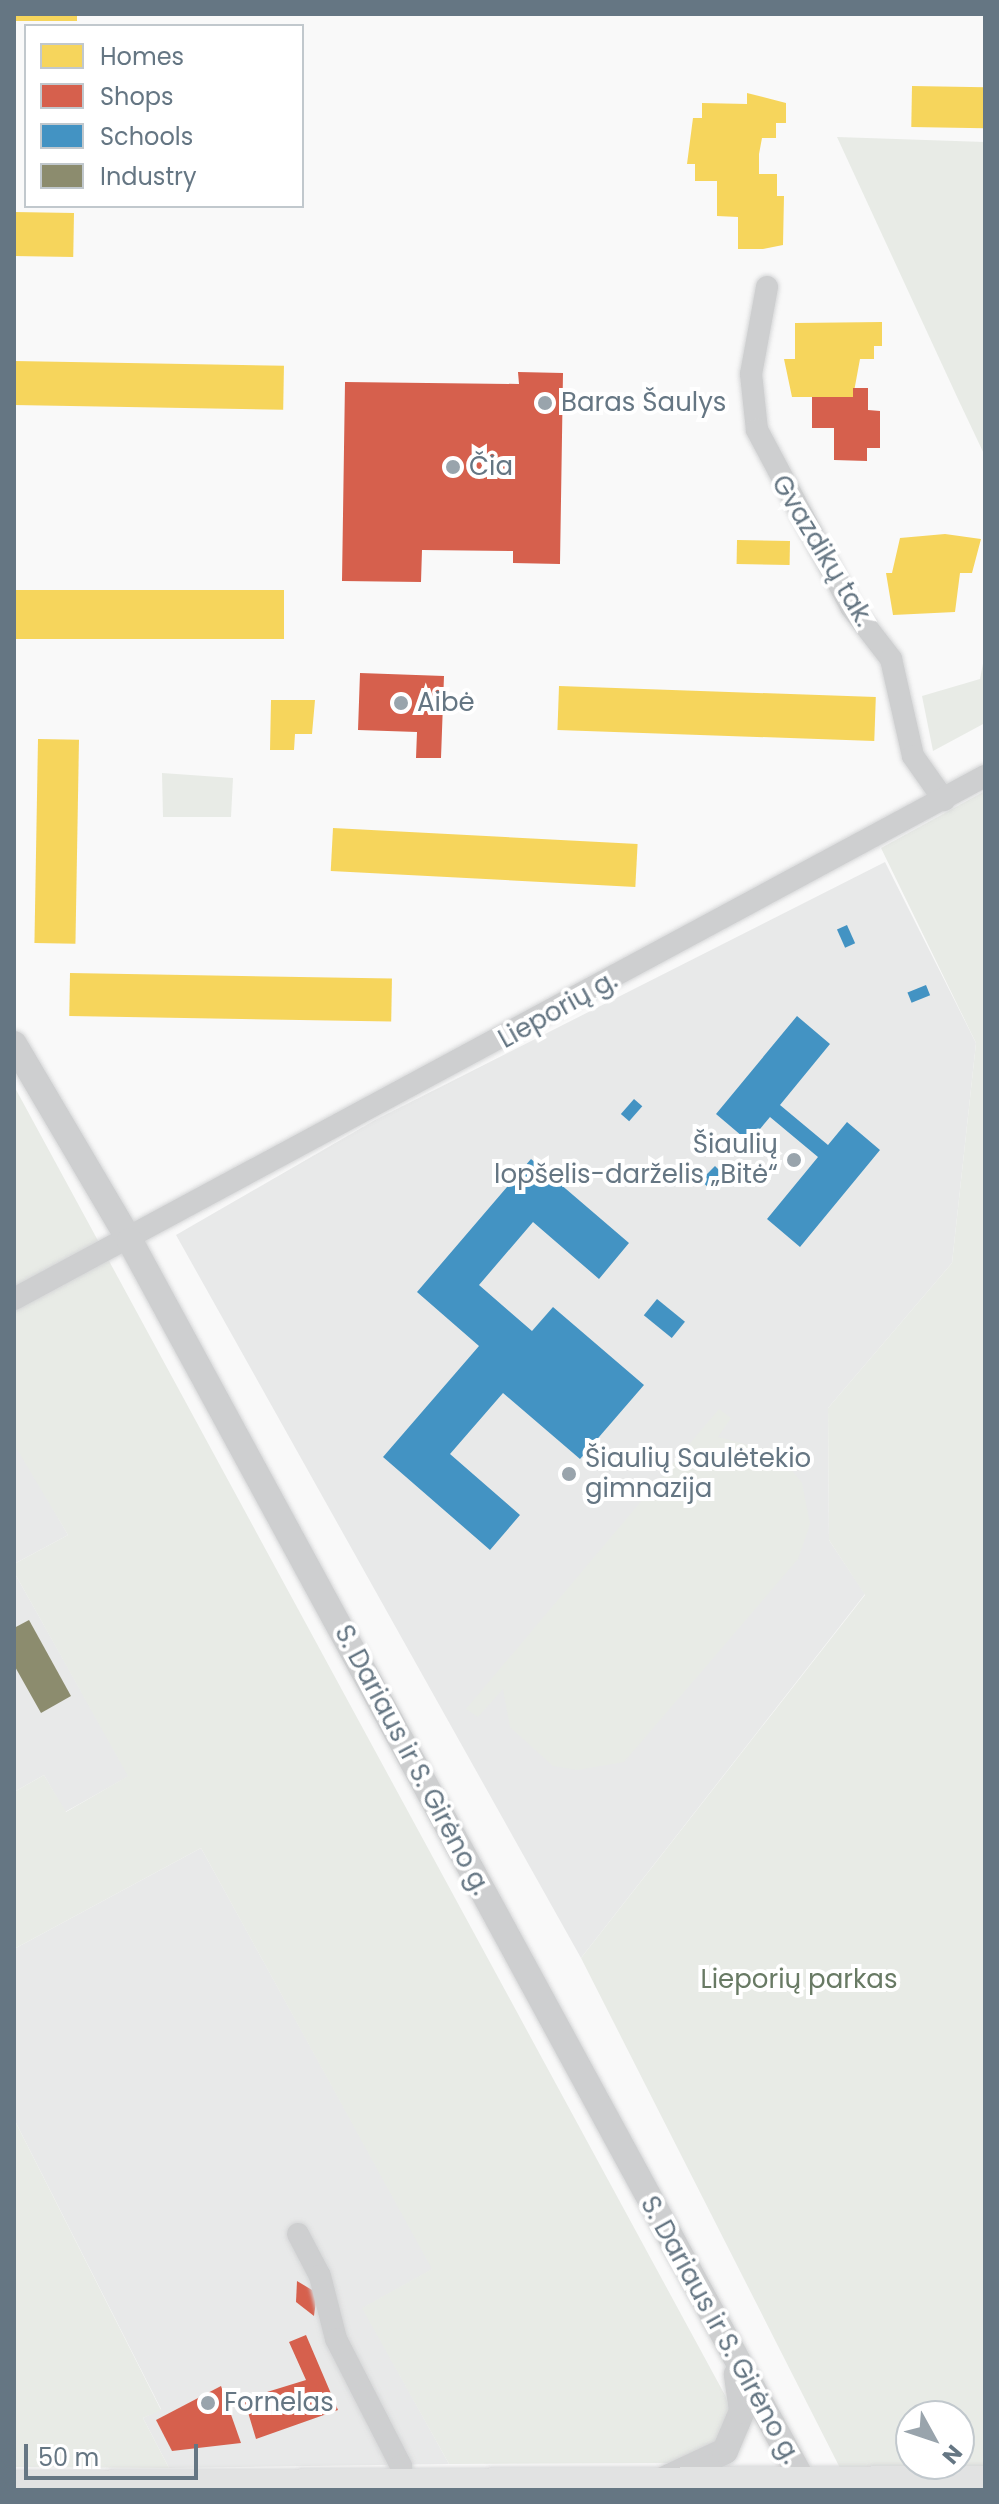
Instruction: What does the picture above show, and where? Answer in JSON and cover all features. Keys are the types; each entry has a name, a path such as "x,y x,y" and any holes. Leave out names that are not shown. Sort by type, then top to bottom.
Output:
{"main road":[{"path":"14,2486 803,2485 985,2481"}],"street":[{"name":"Gvazdikų tak.","path":"767,287 751,374 757,430 851,607 891,659 913,756 944,800"},
{"name":"Lieporių g.","path":"14,1299 130,1241 985,776"},
{"name":"S. Dariaus ir S. Girėno g.","path":"14,1044 130,1241 803,2485"},
{"path":"298,2234 320,2276 336,2339 401,2466 402,2485"},
{"path":"650,2484 725,2451 742,2411 736,2362"}],"shaded area":[{"name":"Šiaulių Saulėtekio gimnazija","path":"885,862 976,1043 952,1263 828,1408 829,1540 865,1594 581,1958 176,1235 375,1120"},
{"path":"14,1444 68,1535 14,1564"},
{"path":"14,1572 129,1776 65,1812 44,1775 14,1792"},
{"path":"201,1848 433,2269 363,2308 449,2464 169,2468 143,2418 161,2409 14,2119 14,1949"}],"green space":[{"path":"837,137 985,142 985,456 958,399"},
{"path":"985,653 985,723 933,751 922,696 980,679"},
{"path":"162,773 233,778 231,817 163,817"},
{"name":"Lieporių parkas","path":"985,791 985,2466 975,2466 975,2400 895,2400 895,2467 840,2468 581,1958 865,1595 829,1540 828,1408 952,1263 976,1043 881,848"},
{"path":"14,1086 726,2397 730,2414 721,2441 679,2463 449,2464 362,2308 432,2269 201,1848 14,1949 14,1792 44,1775 66,1812 128,1776 14,1572 14,1564 68,1535 14,1444"},
{"path":"719,1409 731,1418 718,1437 778,1453 802,1483 810,1524 798,1559 624,1762 577,1770 553,1766 510,1727 503,1689 478,1717 466,1709"},
{"path":"14,2119 161,2410 143,2418 169,2468 14,2467"}],"building: Homes":[{"path":"14,14 77,14 77,21 14,21"},
{"path":"912,86 985,87 984,128 911,127"},
{"path":"747,93 786,103 786,123 776,123 776,138 762,138 759,154 759,174 777,174 777,196 784,196 783,245 763,249 738,249 738,217 717,216 717,181 695,181 695,164 687,164 693,118 702,118 702,103 747,104"},
{"path":"14,212 74,213 73,257 14,256"},
{"path":"882,322 882,346 874,346 874,359 860,359 853,397 792,397 784,359 795,359 795,323"},
{"path":"14,361 284,366 283,410 14,405"},
{"path":"945,534 981,539 972,573 960,573 955,612 893,615 886,573 892,573 900,538"},
{"path":"737,540 790,541 790,565 737,564"},
{"path":"14,590 284,590 284,639 14,639"},
{"path":"559,686 876,697 874,741 557,730"},
{"path":"271,700 315,700 312,734 295,734 294,750 270,750"},
{"path":"38,739 79,740 75,944 34,943"},
{"path":"333,828 638,844 635,887 331,871"},
{"path":"70,973 392,979 391,1022 69,1016"}],"building: Shops":[{"name":"Čia","path":"518,372 563,373 560,564 513,563 513,551 422,550 421,582 342,581 345,382 519,384"},
{"path":"853,388 868,388 868,410 880,411 880,448 867,448 867,461 834,460 834,428 812,428 812,397 853,397"},
{"name":"Aibė","path":"360,673 444,676 441,758 416,758 417,732 358,730"},
{"path":"297,2281 317,2293 314,2316 296,2302"},
{"path":"306,2335 338,2410 256,2439 244,2399 306,2380 289,2342"},
{"name":"Fornelas","path":"221,2386 241,2443 172,2451 156,2420"}],"building: Schools":[{"path":"847,925 855,943 845,948 837,929"},
{"path":"926,985 930,995 912,1003 907,992"},
{"path":"797,1016 830,1044 780,1105 828,1145 847,1122 880,1150 800,1247 767,1219 818,1157 770,1117 749,1142 716,1114"},
{"path":"634,1099 642,1106 629,1121 621,1114"},
{"path":"531,1159 629,1243 599,1279 533,1222 479,1285 532,1331 553,1307 644,1385 580,1459 503,1393 450,1454 520,1515 490,1550 383,1457 479,1346 417,1292"},
{"path":"715,1166 723,1174 709,1188 701,1180"},
{"path":"657,1299 685,1322 672,1338 644,1315"}],"building: Industry":[{"path":"29,1620 71,1696 41,1713 14,1665 14,1628"}],"place":[{"name":"Baras Šaulys","path":"545,403"},
{"name":"Čia","path":"453,467"},
{"name":"Aibė","path":"401,703"},
{"name":"Šiaulių lopšelis-darželis „Bitė“","path":"794,1160"},
{"name":"Šiaulių Saulėtekio gimnazija","path":"569,1474"},
{"name":"Fornelas","path":"208,2403"}]}
